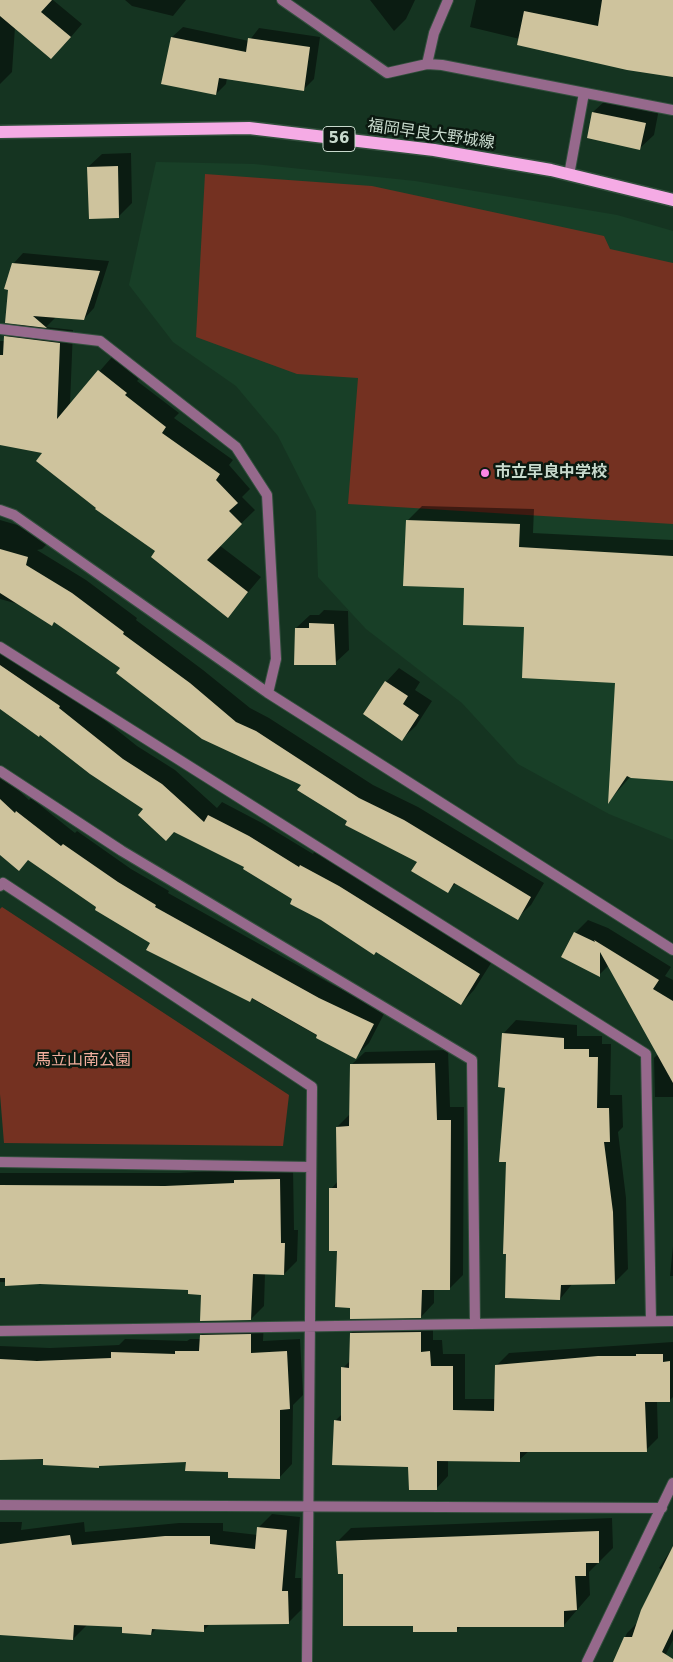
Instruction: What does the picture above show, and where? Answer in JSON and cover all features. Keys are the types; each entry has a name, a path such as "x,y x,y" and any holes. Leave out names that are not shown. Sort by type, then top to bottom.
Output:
{"main road":[{"name":"福岡早良大野城線","path":"0,132 249,128 434,150 569,175 673,200"}],"street":[{"path":"282,0 387,73 427,64 673,110"},
{"path":"427,64 434,33 448,0"},
{"path":"569,175 584,93"},
{"path":"0,329 100,341 236,446 267,495 276,659 268,693"},
{"path":"0,510 14,515 268,693 673,950"},
{"path":"0,646 646,1054 651,1321"},
{"path":"0,771 122,851 472,1060 475,1324"},
{"path":"0,886 2,884 312,1087 307,1662"},
{"path":"0,1162 311,1167"},
{"path":"0,1331 673,1320"},
{"path":"588,1662 673,1483"},
{"path":"0,1505 662,1508"}],"shaded area":[{"name":"市立早良中学校","path":"156,162 254,164 415,181 617,215 673,231 673,840 609,814 518,764 462,703 366,629 318,577 316,511 278,436 236,386 173,342 129,285"}],"green space":[{"path":"205,174 372,186 604,236 610,249 673,263 673,524 348,504 358,378 297,374 196,337"},
{"name":"馬立山南公園","path":"2,907 289,1095 283,1146 4,1143 0,1094 0,909"}],"building":[{"path":"0,0 52,0 41,12 71,37 51,59 0,16"},
{"path":"602,0 673,0 673,77 627,70 517,45 524,11 598,26"},
{"path":"171,37 246,52 248,38 310,47 304,91 219,78 216,95 161,84"},
{"path":"592,112 646,123 640,150 587,138"},
{"path":"118,166 119,218 89,219 87,167"},
{"path":"12,263 100,271 84,320 33,316 47,328 5,323 8,290 4,289"},
{"path":"4,336 60,343 57,419 98,370 127,393 125,395 166,427 162,433 220,474 216,480 238,503 229,511 242,524 207,560 248,592 228,618 151,557 155,551 95,509 36,461 42,453 0,445 0,355 3,355"},
{"path":"406,520 520,524 519,547 673,556 673,781 631,778 627,776 608,804 615,683 522,678 524,627 463,625 464,588 403,586"},
{"path":"0,549 28,557 26,565 72,593 124,632 123,634 190,683 236,722 256,731 359,798 404,820 531,897 518,920 454,883 448,893 411,871 417,862 345,825 347,821 297,790 301,785 202,739 116,673 120,668 54,622 52,626 0,593"},
{"path":"309,623 334,624 336,665 294,665 295,628 309,628"},
{"path":"0,665 60,706 59,708 123,759 162,784 204,822 208,815 249,836 299,867 300,865 339,886 480,974 461,1005 376,952 374,955 321,920 290,904 292,899 243,869 244,867 174,832 166,841 138,815 143,809 90,774 40,735 39,737 0,709"},
{"path":"385,681 408,696 403,704 419,715 402,741 363,714"},
{"path":"0,799 15,813 16,811 61,846 63,844 118,882 156,905 155,907 319,998 374,1024 356,1059 316,1038 317,1035 252,998 250,1002 146,950 150,943 95,910 96,907 28,860 19,871 0,855"},
{"path":"574,932 595,942 594,940 659,980 653,989 673,1001 673,1083 600,952 600,977 561,957"},
{"path":"502,1033 564,1038 564,1049 589,1049 589,1057 598,1057 597,1108 609,1108 610,1142 604,1142 613,1212 615,1284 561,1285 560,1300 505,1298 506,1254 503,1254 506,1162 499,1162 505,1088 498,1087"},
{"path":"435,1063 437,1120 451,1120 450,1290 422,1290 421,1318 350,1319 350,1308 335,1307 337,1251 329,1251 329,1188 337,1188 336,1127 349,1126 350,1064"},
{"path":"280,1179 281,1243 285,1243 284,1275 253,1274 251,1320 200,1321 201,1295 188,1294 188,1290 40,1284 5,1286 5,1278 0,1278 0,1185 165,1186 234,1183 234,1180"},
{"path":"421,1332 421,1352 430,1351 431,1366 453,1366 453,1410 494,1411 495,1365 598,1356 636,1356 636,1354 663,1354 663,1362 670,1361 670,1402 645,1402 647,1452 520,1452 520,1462 437,1461 437,1490 409,1490 408,1467 332,1465 334,1420 341,1421 341,1367 349,1368 350,1333"},
{"path":"251,1334 251,1353 287,1351 290,1409 280,1410 280,1479 228,1478 228,1472 185,1471 186,1462 99,1466 99,1468 43,1465 43,1459 0,1460 0,1359 37,1361 111,1358 111,1352 175,1354 175,1351 199,1351 200,1335"},
{"path":"257,1527 287,1530 282,1591 288,1591 289,1624 204,1625 204,1632 152,1629 151,1635 122,1633 122,1627 74,1625 73,1640 0,1635 0,1544 70,1535 72,1545 165,1536 210,1536 210,1544 255,1549"},
{"path":"599,1531 599,1563 586,1563 586,1576 575,1576 577,1610 564,1611 564,1627 457,1627 457,1632 413,1632 413,1626 343,1626 343,1574 338,1574 336,1541"},
{"path":"673,1546 673,1629 662,1652 673,1659 673,1662 613,1662 624,1637 632,1637 641,1610"}],"place":[{"name":"市立早良中学校","path":"485,473"}]}
